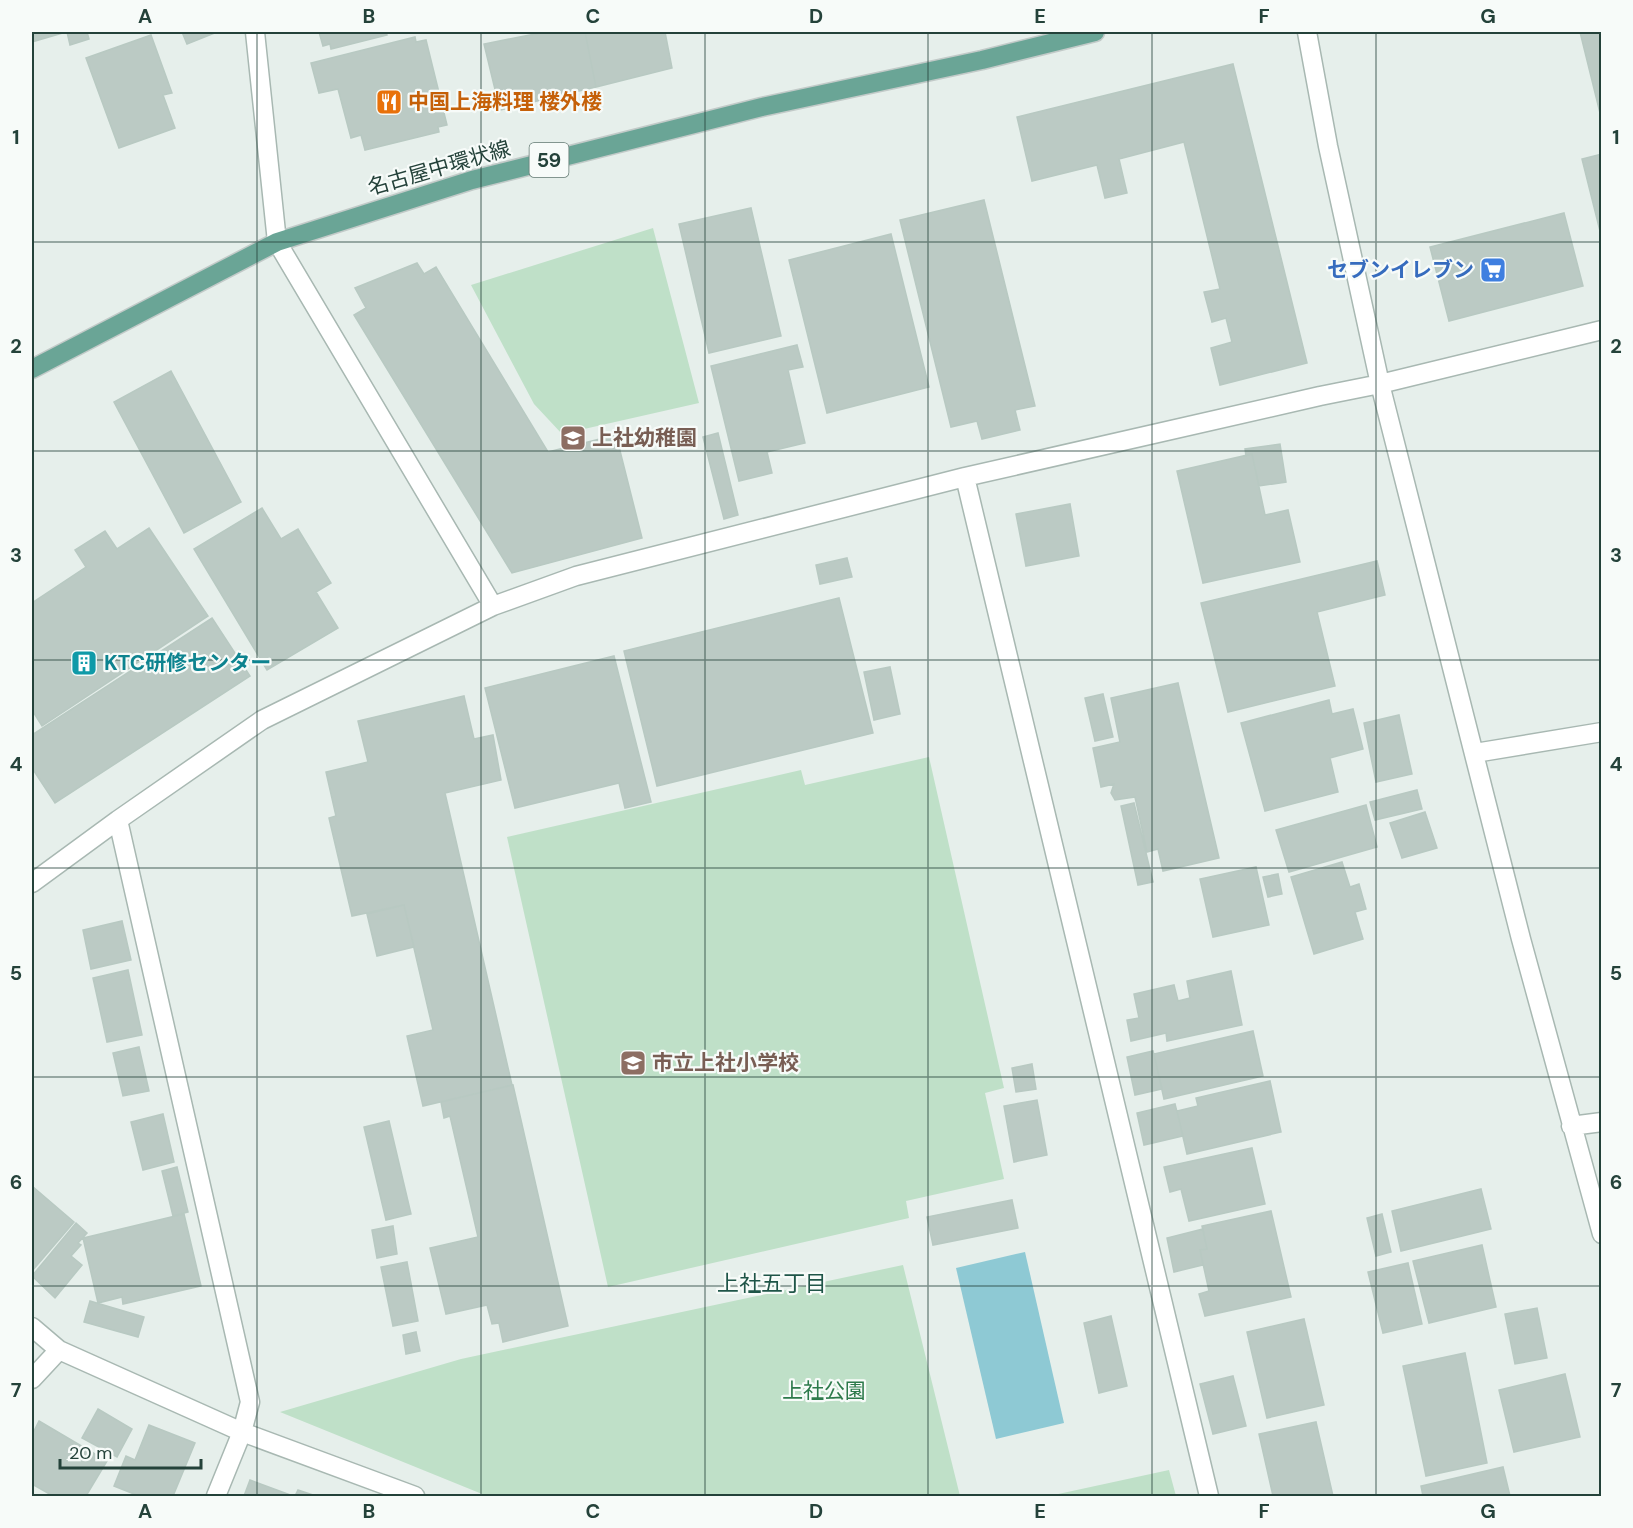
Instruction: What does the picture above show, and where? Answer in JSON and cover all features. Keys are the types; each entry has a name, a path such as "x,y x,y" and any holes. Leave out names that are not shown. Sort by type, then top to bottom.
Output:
{"main road":[{"name":"名古屋中環状線","path":"32,369 277,242 472,180 762,107 982,60 1095,32"}],"street":[{"path":"255,32 277,242 493,606"},
{"path":"1307,32 1328,146 1380,384 1521,939 1602,1234"},
{"path":"32,883 262,720 493,606 576,576 965,477 1380,384 1602,330"},
{"path":"965,477 1209,1497"},
{"path":"1475,753 1602,732"},
{"path":"118,820 250,1402 242,1432 216,1497"},
{"path":"1571,1126 1602,1122"},
{"path":"32,1327 59,1350 242,1432 415,1497"},
{"path":"32,1379 59,1350"}],"green space":[{"path":"653,228 699,403 562,434 534,404 471,285"},
{"path":"929,757 1004,1088 985,1093 1004,1179 906,1201 909,1218 608,1287 507,837 801,770 805,785"},
{"name":"上社公園","path":"903,1265 960,1496 487,1496 280,1412 461,1359"},
{"path":"1169,1470 1176,1496 1049,1496"}],"water":[{"path":"1025,1252 1064,1423 996,1439 956,1268"}],"building":[{"path":"32,32 66,32 32,42"},
{"path":"67,32 87,32 89,39 70,45"},
{"path":"182,32 217,32 187,44"},
{"path":"319,32 386,32 387,35 331,49 330,44 323,46"},
{"path":"545,32 585,32 596,87 500,110 484,44"},
{"path":"585,32 665,32 672,68 596,87"},
{"path":"1580,32 1602,32 1602,121"},
{"path":"151,35 172,93 163,95 175,128 119,148 86,58"},
{"path":"415,37 416,42 426,40 447,125 438,127 439,132 365,150 361,135 351,138 338,89 319,93 311,63"},
{"path":"1233,64 1307,363 1220,385 1211,348 1232,342 1226,318 1212,322 1204,292 1220,289 1184,142 1119,159 1127,193 1105,198 1097,165 1032,181 1017,117"},
{"path":"1602,154 1602,239 1582,159"},
{"path":"984,200 1035,406 1015,410 1020,430 982,439 977,421 951,427 900,220"},
{"path":"751,208 781,336 709,353 679,224"},
{"path":"1564,213 1583,286 1449,321 1430,247"},
{"path":"891,234 929,387 827,413 789,260"},
{"path":"417,263 424,274 436,267 548,452 616,435 642,538 512,573 354,315 366,308 355,288"},
{"path":"797,345 803,367 788,370 805,443 767,452 772,473 739,481 711,366"},
{"path":"171,371 241,502 184,533 114,402"},
{"path":"718,433 738,515 724,519 703,437"},
{"path":"1280,444 1286,482 1259,486 1252,454 1246,456 1245,449"},
{"path":"1252,454 1265,515 1288,510 1300,562 1203,583 1177,471"},
{"path":"1070,504 1079,556 1026,566 1016,514"},
{"path":"262,508 281,539 298,529 331,583 316,592 338,628 267,670 194,549"},
{"name":"KTC研修センター","path":"149,528 208,616 42,726 32,710 32,603 86,567 75,550 105,531 117,549"},
{"path":"847,558 852,577 820,584 816,565"},
{"path":"1377,561 1385,595 1317,612 1335,686 1228,712 1201,603"},
{"path":"839,598 873,733 657,786 624,651"},
{"path":"212,618 250,676 55,803 32,768 32,735"},
{"path":"614,656 651,802 625,808 619,783 515,808 485,688"},
{"path":"890,667 900,714 874,720 864,672"},
{"path":"1178,683 1219,858 1163,871 1158,849 1147,852 1135,797 1115,800 1111,793 1114,784 1101,787 1093,748 1120,742 1111,698"},
{"path":"1103,694 1113,737 1095,741 1085,698"},
{"path":"464,696 474,739 493,735 501,780 445,793 512,1085 423,1106 407,1036 433,1030 404,905 352,916 329,818 336,816 326,772 368,762 358,721"},
{"path":"1329,700 1332,714 1353,709 1363,749 1330,758 1338,792 1265,811 1241,723"},
{"path":"1399,715 1412,774 1376,782 1364,723"},
{"path":"1417,790 1422,809 1375,820 1370,802"},
{"path":"1134,803 1153,882 1138,885 1121,806"},
{"path":"1366,805 1377,847 1289,872 1276,830"},
{"path":"1425,812 1437,848 1402,858 1390,823"},
{"path":"1342,862 1350,887 1359,884 1366,909 1355,912 1363,939 1314,954 1291,877"},
{"path":"1256,867 1269,925 1213,937 1200,879"},
{"path":"1278,874 1282,894 1268,897 1263,877"},
{"path":"404,905 414,947 377,956 367,914"},
{"path":"122,921 131,960 91,969 83,930"},
{"path":"128,970 142,1035 107,1042 93,978"},
{"path":"1231,971 1242,1025 1167,1041 1166,1033 1131,1041 1127,1020 1139,1018 1134,994 1174,985 1178,1001 1190,998 1187,981"},
{"path":"1253,1031 1263,1076 1164,1099 1154,1054"},
{"path":"139,1047 149,1091 123,1096 113,1053"},
{"path":"1153,1051 1162,1089 1135,1095 1127,1057"},
{"path":"1032,1064 1036,1089 1016,1092 1012,1068"},
{"path":"1270,1081 1281,1132 1187,1154 1177,1111 1198,1106 1196,1098"},
{"path":"513,1085 568,1326 503,1342 499,1323 492,1324 487,1305 446,1314 430,1248 478,1237 450,1116 444,1118 441,1102"},
{"path":"1037,1100 1047,1155 1014,1162 1004,1106"},
{"path":"1175,1104 1183,1136 1144,1145 1137,1113"},
{"path":"163,1114 174,1162 143,1170 131,1122"},
{"path":"389,1121 411,1214 386,1220 364,1127"},
{"path":"1252,1148 1265,1204 1189,1221 1181,1189 1170,1192 1164,1167"},
{"path":"177,1167 188,1212 173,1216 162,1171"},
{"path":"32,1186 74,1222 32,1271"},
{"path":"1481,1189 1491,1229 1401,1251 1392,1211"},
{"path":"1012,1200 1018,1228 933,1245 927,1217"},
{"path":"1271,1211 1291,1297 1205,1316 1199,1294 1209,1291 1200,1250 1207,1249 1202,1226"},
{"path":"184,1214 201,1286 123,1304 122,1297 98,1303 83,1238"},
{"path":"1382,1214 1391,1252 1376,1256 1367,1218"},
{"path":"76,1223 87,1233 78,1243 81,1245 71,1256 82,1265 55,1298 32,1276"},
{"path":"393,1226 397,1254 377,1258 372,1230"},
{"path":"1203,1229 1207,1249 1200,1250 1203,1265 1174,1272 1167,1238"},
{"path":"1482,1245 1496,1307 1429,1323 1413,1261"},
{"path":"407,1262 418,1321 393,1326 381,1267"},
{"path":"1408,1263 1422,1324 1383,1333 1368,1272"},
{"path":"90,1301 144,1317 138,1337 84,1322"},
{"path":"1537,1308 1547,1358 1515,1364 1505,1314"},
{"path":"1111,1316 1127,1386 1099,1393 1084,1323"},
{"path":"1304,1319 1324,1405 1267,1418 1247,1332"},
{"path":"416,1332 420,1351 406,1354 403,1335"},
{"path":"1465,1353 1487,1463 1426,1476 1403,1366"},
{"path":"1565,1374 1580,1437 1514,1452 1499,1390"},
{"path":"1233,1376 1246,1426 1213,1434 1200,1384"},
{"path":"98,1409 132,1429 117,1457 82,1438"},
{"path":"39,1421 107,1461 86,1496 53,1496 32,1484 32,1435"},
{"path":"1316,1422 1333,1496 1273,1496 1259,1434"},
{"path":"149,1425 195,1443 173,1496 139,1496 114,1486 126,1456 135,1460"},
{"path":"1503,1467 1510,1496 1423,1496 1421,1486"},
{"path":"250,1480 293,1496 244,1496"},
{"path":"298,1490 316,1496 295,1496"}],"place":[{"name":"中国上海料理 楼外楼","path":"389,102"},
{"name":"セブンイレブン","path":"1493,270"},
{"name":"上社幼稚園","path":"573,438"},
{"name":"KTC研修センター","path":"84,663"},
{"name":"市立上社小学校","path":"633,1063"}],"district":[{"name":"上社五丁目","path":"772,1283"}]}
